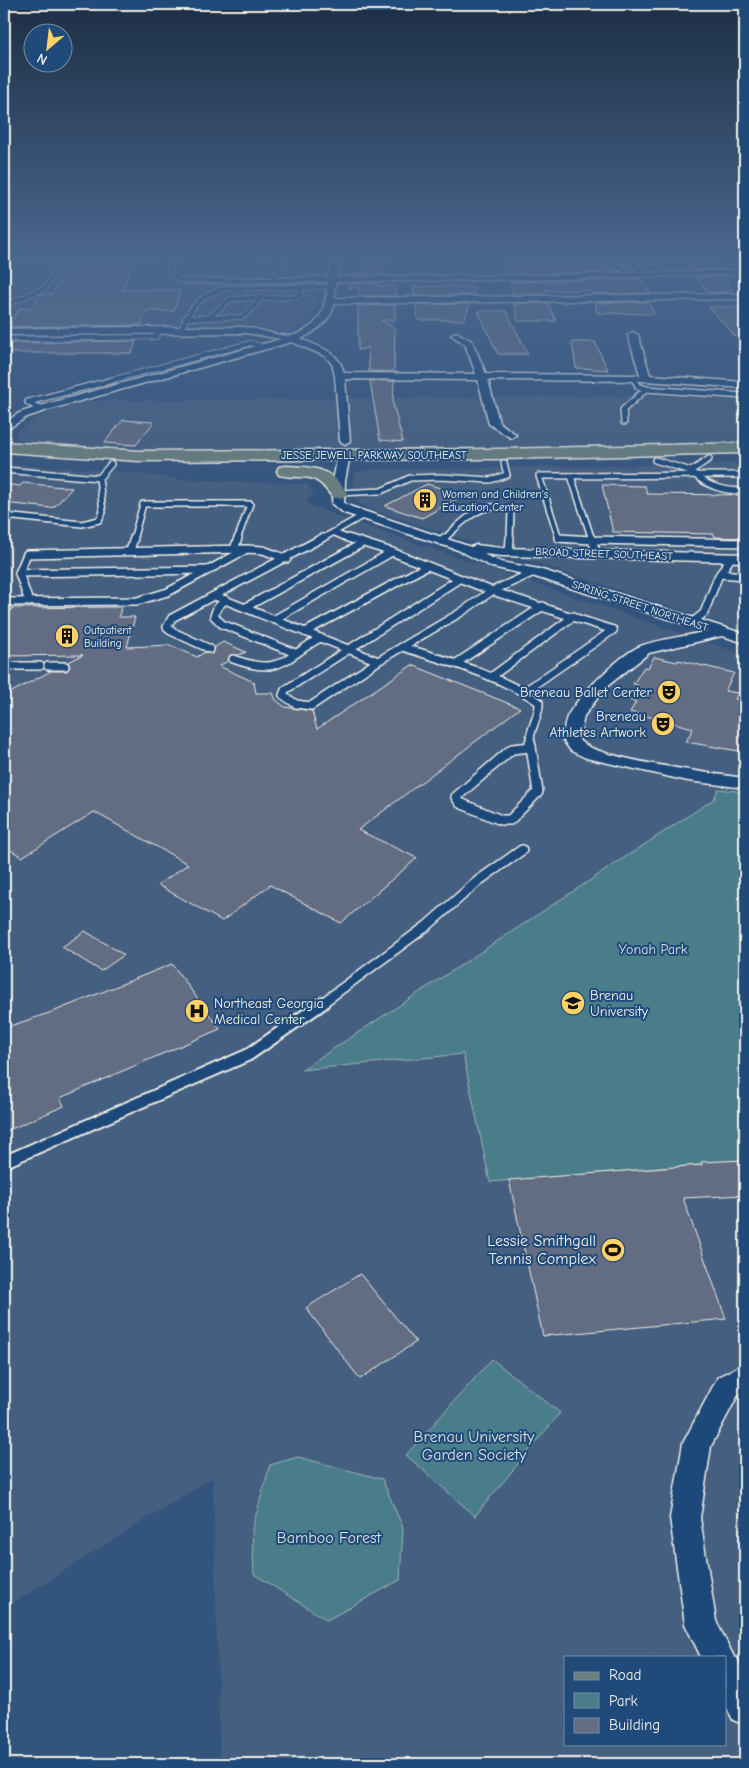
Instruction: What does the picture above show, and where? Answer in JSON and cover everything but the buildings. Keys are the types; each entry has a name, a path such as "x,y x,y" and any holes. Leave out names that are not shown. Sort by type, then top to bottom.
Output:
{"main road":[{"name":"JESSE JEWELL PARKWAY SOUTHEAST","path":"4,447 139,456 498,454 745,448"},
{"name":"JESSE JEWELL PARKWAY SOUTHEAST","path":"4,457 176,467 343,454 504,463 745,458"},
{"path":"176,467 226,471 316,473 332,481 338,492"}],"street":[{"path":"4,428 23,415 40,409 293,339 328,354 337,363 340,376 343,454 338,492"},
{"path":"462,339 469,343 482,376 494,424 511,435"},
{"path":"634,339 646,378"},
{"path":"340,376 634,377 745,385"},
{"name":"SPRING STREET NORTHEAST","path":"338,492 338,504 362,516 463,546 479,558 517,571 534,572 745,639"},
{"name":"BROAD STREET SOUTHEAST","path":"463,546 509,552 745,558"},
{"path":"534,572 535,552"},
{"path":"723,632 644,650 632,658 600,685 576,715 573,722 571,740 577,748 592,755 688,776 745,783"},
{"path":"717,1656 701,1624 685,1518 696,1443 728,1386 745,1376"},
{"path":"726,1672 745,1708"}],"lane":[{"path":"4,339 41,339"},
{"path":"634,377 638,386 646,390 745,396"},
{"path":"624,422 624,410 641,392 646,390"},
{"path":"693,473 709,459"},
{"path":"655,460 693,473 703,484 729,491 745,491"},
{"path":"338,492 381,491 410,478 441,477 490,480 507,475 504,463"},
{"path":"4,516 82,524 99,520 103,512 99,478 112,464"},
{"path":"4,470 99,478"},
{"path":"745,475 693,473 539,476 559,539 745,543"},
{"path":"571,476 597,554"},
{"path":"130,551 143,504 250,504 234,549"},
{"path":"441,541 475,513 488,507 501,505 511,510 509,552"},
{"path":"210,649 171,632 167,627 172,618 287,559 362,516"},
{"path":"334,533 361,544 392,552 492,591 613,630 525,691"},
{"path":"246,607 361,544"},
{"path":"29,602 19,573 27,554 247,549 263,550 287,559"},
{"path":"4,602 137,601 168,592 247,549"},
{"path":"275,619 392,552"},
{"path":"693,622 704,613 720,574 731,558"},
{"path":"305,632 427,566"},
{"path":"19,573 209,570"},
{"path":"459,579 347,648 284,690 283,695 296,704 311,706 378,661 460,613 492,591 534,572"},
{"path":"720,574 745,576"},
{"path":"215,596 378,661"},
{"path":"225,600 217,608 214,616 222,624 295,653"},
{"path":"455,664 543,606"},
{"path":"491,677 574,616"},
{"path":"233,658 260,668 281,664 304,646 320,638"},
{"path":"402,646 491,677 525,691 539,702 540,711 530,732 532,747 538,792 510,820 501,820 460,803 456,797 512,749 532,747"},
{"path":"4,666 65,666"},
{"path":"4,1162 248,1054 295,1024 420,930 478,881 522,850"}],"shaded area":[{"path":"745,395 745,443 361,450 185,451 110,450 23,441 15,438 17,432 35,418 82,401"},
{"path":"745,463 745,631 373,510 357,503 351,490 355,472 374,470"},
{"path":"4,464 118,471 179,479 307,484 314,492 307,501 310,505 340,517 745,655 745,1764 220,1764 213,1477 4,1609"}],"green space":[{"name":"Yonah Park","path":"718,789 745,792 745,1161 490,1182 463,1054 301,1070 714,799"},
{"name":"Brenau University Garden Society","path":"492,1359 560,1413 475,1516 406,1455"},
{"name":"Bamboo Forest","path":"298,1457 382,1479 403,1528 400,1580 327,1620 254,1574 252,1529 270,1465"}],"place":[{"name":"Women and Children's Education Center","path":"425,500"},
{"name":"Outpatient Building","path":"67,636"},
{"name":"Breneau Ballet Center","path":"669,692"},
{"name":"Breneau Athletes Artwork","path":"663,724"},
{"name":"Brenau University","path":"573,1003"},
{"name":"Northeast Georgia Medical Center","path":"197,1011"},
{"name":"Lessie Smithgall Tennis Complex","path":"613,1250"}]}
